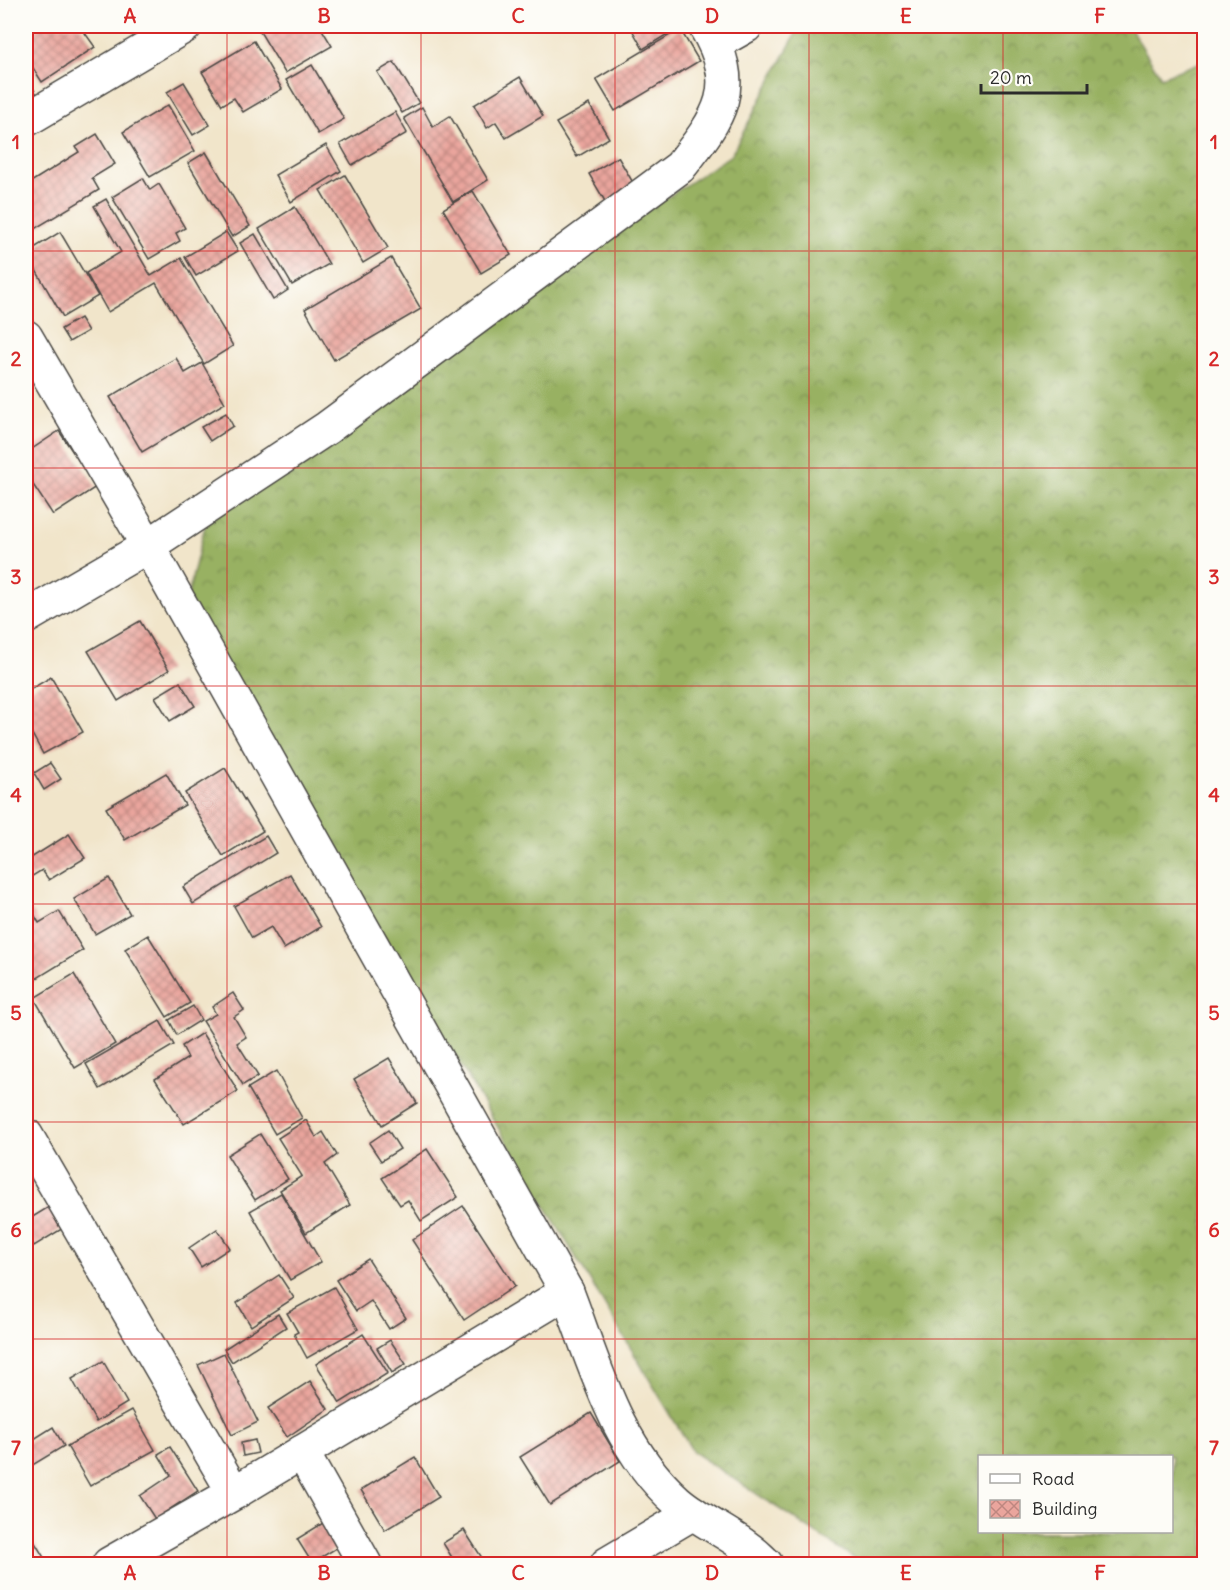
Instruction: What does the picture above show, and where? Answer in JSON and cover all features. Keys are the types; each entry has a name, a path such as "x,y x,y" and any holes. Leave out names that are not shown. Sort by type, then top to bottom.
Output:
{"street":[{"path":"26,120 185,26"},
{"path":"26,617 148,546 327,428 680,167 714,124 726,85 710,34 746,26"},
{"path":"26,337 148,546 567,1292 615,1419 647,1467 676,1500 755,1559"},
{"path":"26,1135 234,1493"},
{"path":"109,1564 234,1493 567,1292"},
{"path":"302,1452 333,1511 365,1564"},
{"path":"607,1564 693,1513"}],"green space":[{"path":"800,26 1129,26 1161,77 1204,61 1204,1564 863,1564 693,1452 185,607 211,501 731,155"}],"building":[{"path":"26,26 80,26 95,47 42,82 26,57"},
{"path":"267,26 320,26 332,46 285,73 259,30"},
{"path":"630,26 678,26 679,27 643,49"},
{"path":"680,29 699,61 615,111 596,79"},
{"path":"254,41 282,89 243,112 234,98 222,105 202,72"},
{"path":"394,62 419,103 402,113 377,72"},
{"path":"312,65 344,119 318,134 286,80"},
{"path":"26,77 36,93 26,99"},
{"path":"520,77 543,116 506,138 496,122 487,128 474,105"},
{"path":"184,82 210,125 193,135 167,92"},
{"path":"589,104 609,138 577,157 556,123"},
{"path":"168,105 195,151 150,177 123,132"},
{"path":"422,107 433,127 450,116 488,180 453,202 404,118"},
{"path":"395,112 407,133 352,165 340,144"},
{"path":"97,134 115,164 92,178 99,190 26,234 26,185 79,152 76,147"},
{"path":"326,145 341,171 291,202 275,175"},
{"path":"206,152 250,226 232,237 188,163"},
{"path":"618,157 635,186 606,203 589,174"},
{"path":"345,175 388,248 363,263 320,190"},
{"path":"143,178 150,190 159,184 185,228 176,233 180,241 149,259 112,197"},
{"path":"473,191 511,255 481,273 443,209"},
{"path":"106,199 151,276 181,258 233,346 204,364 156,283 108,312 86,273 121,252 94,206"},
{"path":"295,207 329,264 292,285 259,229"},
{"path":"60,232 98,296 63,317 26,253"},
{"path":"226,232 238,251 196,276 185,257"},
{"path":"255,234 288,290 273,300 240,243"},
{"path":"391,258 421,309 334,360 305,309"},
{"path":"80,318 88,331 69,342 61,329"},
{"path":"176,358 185,373 202,363 225,403 142,452 110,397"},
{"path":"226,413 233,426 210,441 201,427"},
{"path":"59,431 96,487 53,515 26,474 26,453"},
{"path":"140,621 169,670 118,701 88,651"},
{"path":"51,677 83,732 43,754 26,723 26,692"},
{"path":"180,682 195,706 170,721 155,697"},
{"path":"50,763 61,779 44,790 34,773"},
{"path":"225,768 263,831 223,856 185,793"},
{"path":"166,773 185,805 125,840 106,808"},
{"path":"69,834 85,858 49,880 42,870 26,880 26,861"},
{"path":"266,836 276,853 193,904 183,887"},
{"path":"290,874 321,927 284,949 271,927 252,938 234,906"},
{"path":"109,878 130,914 95,934 74,899"},
{"path":"29,906 39,923 59,911 83,950 26,985 26,909"},
{"path":"148,935 190,1003 167,1017 125,949"},
{"path":"74,974 115,1044 75,1068 34,998"},
{"path":"233,993 244,1010 234,1017 246,1037 237,1043 258,1076 243,1085 203,1021 216,1014 212,1007"},
{"path":"193,1006 201,1020 177,1035 169,1020"},
{"path":"160,1021 174,1045 100,1089 86,1064"},
{"path":"202,1033 238,1091 184,1124 155,1079 188,1058 182,1046"},
{"path":"389,1058 417,1103 382,1125 354,1079"},
{"path":"276,1071 302,1118 275,1134 248,1088"},
{"path":"306,1120 316,1137 323,1132 337,1155 325,1164 350,1205 306,1233 280,1190 302,1176 278,1138"},
{"path":"388,1130 400,1149 381,1161 369,1143"},
{"path":"260,1134 288,1179 255,1200 227,1155"},
{"path":"427,1149 458,1197 421,1221 408,1200 400,1205 382,1178"},
{"path":"281,1193 321,1262 290,1280 250,1211"},
{"path":"52,1205 65,1227 34,1246 26,1232 26,1221"},
{"path":"463,1206 515,1286 464,1320 412,1240"},
{"path":"217,1229 230,1248 201,1267 189,1248"},
{"path":"368,1259 406,1318 389,1329 371,1301 356,1311 336,1280"},
{"path":"279,1275 294,1298 251,1326 237,1303"},
{"path":"334,1287 358,1329 307,1358 294,1334 298,1332 287,1313"},
{"path":"278,1314 286,1327 232,1362 224,1349"},
{"path":"363,1334 388,1373 340,1403 316,1364"},
{"path":"390,1340 406,1364 392,1373 377,1348"},
{"path":"224,1353 258,1422 232,1435 198,1365"},
{"path":"103,1361 127,1403 96,1422 72,1379"},
{"path":"310,1381 328,1409 287,1437 268,1408"},
{"path":"132,1410 155,1450 90,1486 67,1446"},
{"path":"591,1413 620,1461 550,1505 520,1457"},
{"path":"53,1427 64,1446 26,1469 26,1444"},
{"path":"255,1440 258,1453 243,1456 241,1443"},
{"path":"170,1447 198,1491 155,1519 140,1496 171,1475 158,1454"},
{"path":"415,1457 439,1497 385,1530 361,1490"},
{"path":"328,1520 343,1544 312,1563 297,1539"},
{"path":"26,1528 48,1564 26,1564"},
{"path":"464,1530 486,1564 456,1564 443,1543"}]}
